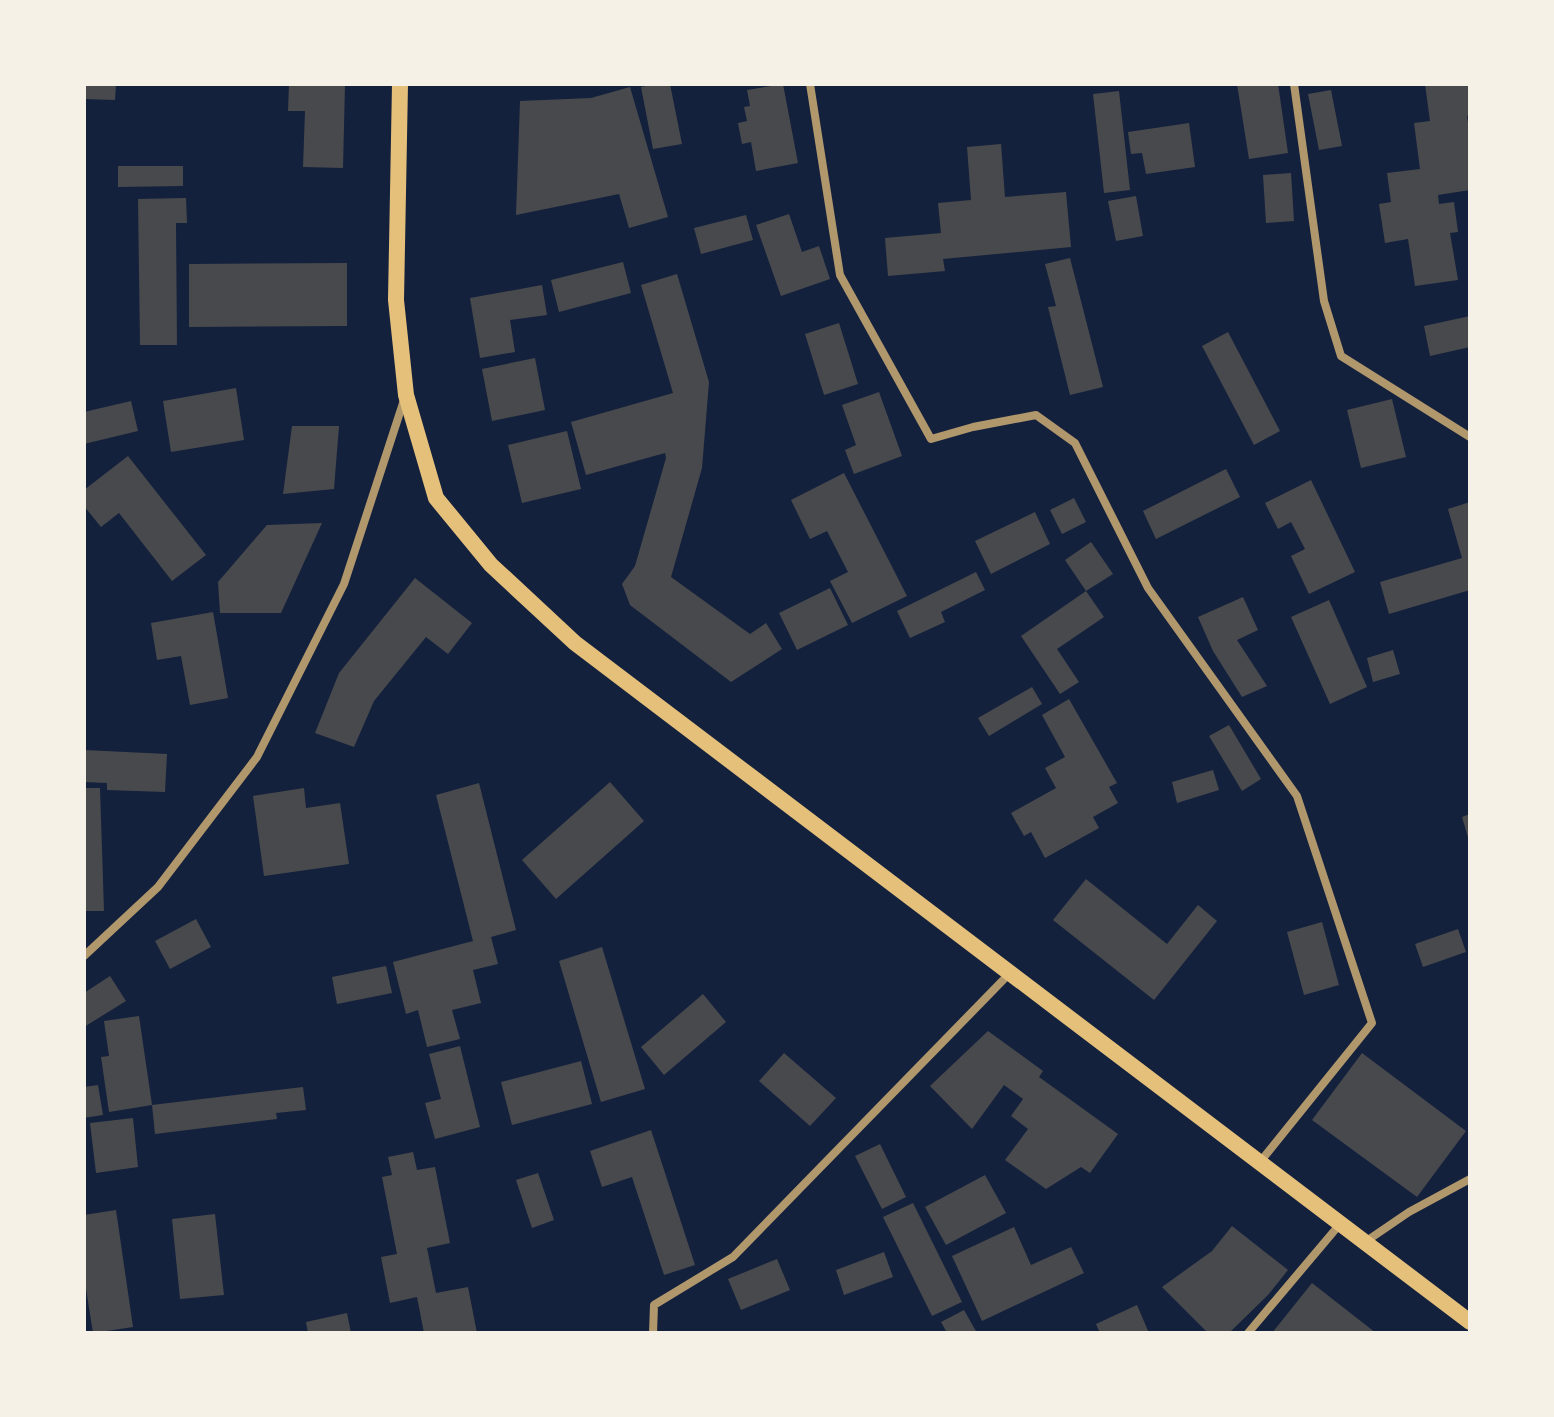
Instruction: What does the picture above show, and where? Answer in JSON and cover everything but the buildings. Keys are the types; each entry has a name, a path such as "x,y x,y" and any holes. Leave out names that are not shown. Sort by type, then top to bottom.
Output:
{"main road":[{"path":"400,84 396,300 406,395 436,498 491,565 575,643 1470,1322"}],"street":[{"path":"810,84 840,275 931,439 1036,415 1075,443 1148,588 1297,796 1372,1023 1260,1163"},
{"path":"1294,84 1324,301 1341,356 1470,437"},
{"path":"84,956 158,887 257,757 344,584 406,395"},
{"path":"653,1333 654,1305 733,1257 1010,973"},
{"path":"1365,1242 1409,1212 1470,1179"},
{"path":"1248,1333 1340,1224"}]}
